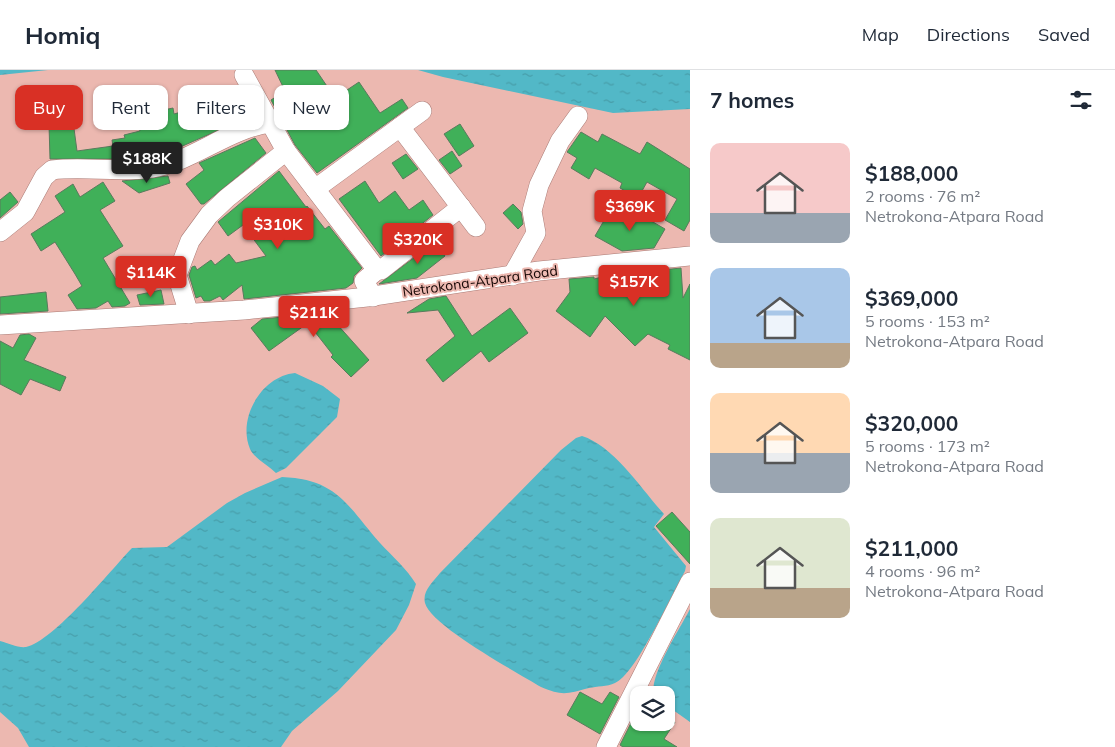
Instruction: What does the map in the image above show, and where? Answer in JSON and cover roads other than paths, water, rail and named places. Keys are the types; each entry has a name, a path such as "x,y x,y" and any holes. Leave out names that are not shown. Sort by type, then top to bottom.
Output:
{"street":[{"path":"244,75 286,151 377,270"},
{"path":"315,189 422,111"},
{"path":"512,276 536,233 532,211 539,185 560,141 578,116"},
{"path":"0,232 25,212 44,177 52,170 152,168 176,161 251,126 270,123"},
{"path":"400,127 476,227"},
{"path":"189,314 177,275 190,241 226,198 286,151"},
{"path":"373,297 364,281 377,270 381,270 461,207"},
{"name":"Netrokona-Atpara Road","path":"0,325 189,314 373,297 512,276 690,256"},
{"path":"606,747 690,582"}],"water":[{"path":"0,70 48,70 0,75"},
{"path":"418,70 690,70 690,109 613,113"},
{"path":"295,373 323,386 340,399 337,417 286,468 276,473 258,459 250,449 247,437 247,424 255,400 263,390 283,376"},
{"path":"582,436 594,441 616,459 664,514 654,527 686,566 643,650 623,677 609,685 570,693 560,693 541,687 458,636 431,613 424,599 429,587 440,573 561,450 576,438"},
{"path":"282,477 316,483 340,497 412,578 416,584 409,605 396,630 338,691 292,731 281,747 29,747 18,728 0,712 0,641 23,647 38,642 81,604 132,548 167,547 227,503"},
{"path":"690,609 690,722 675,711 675,686 654,686 660,666"}]}
